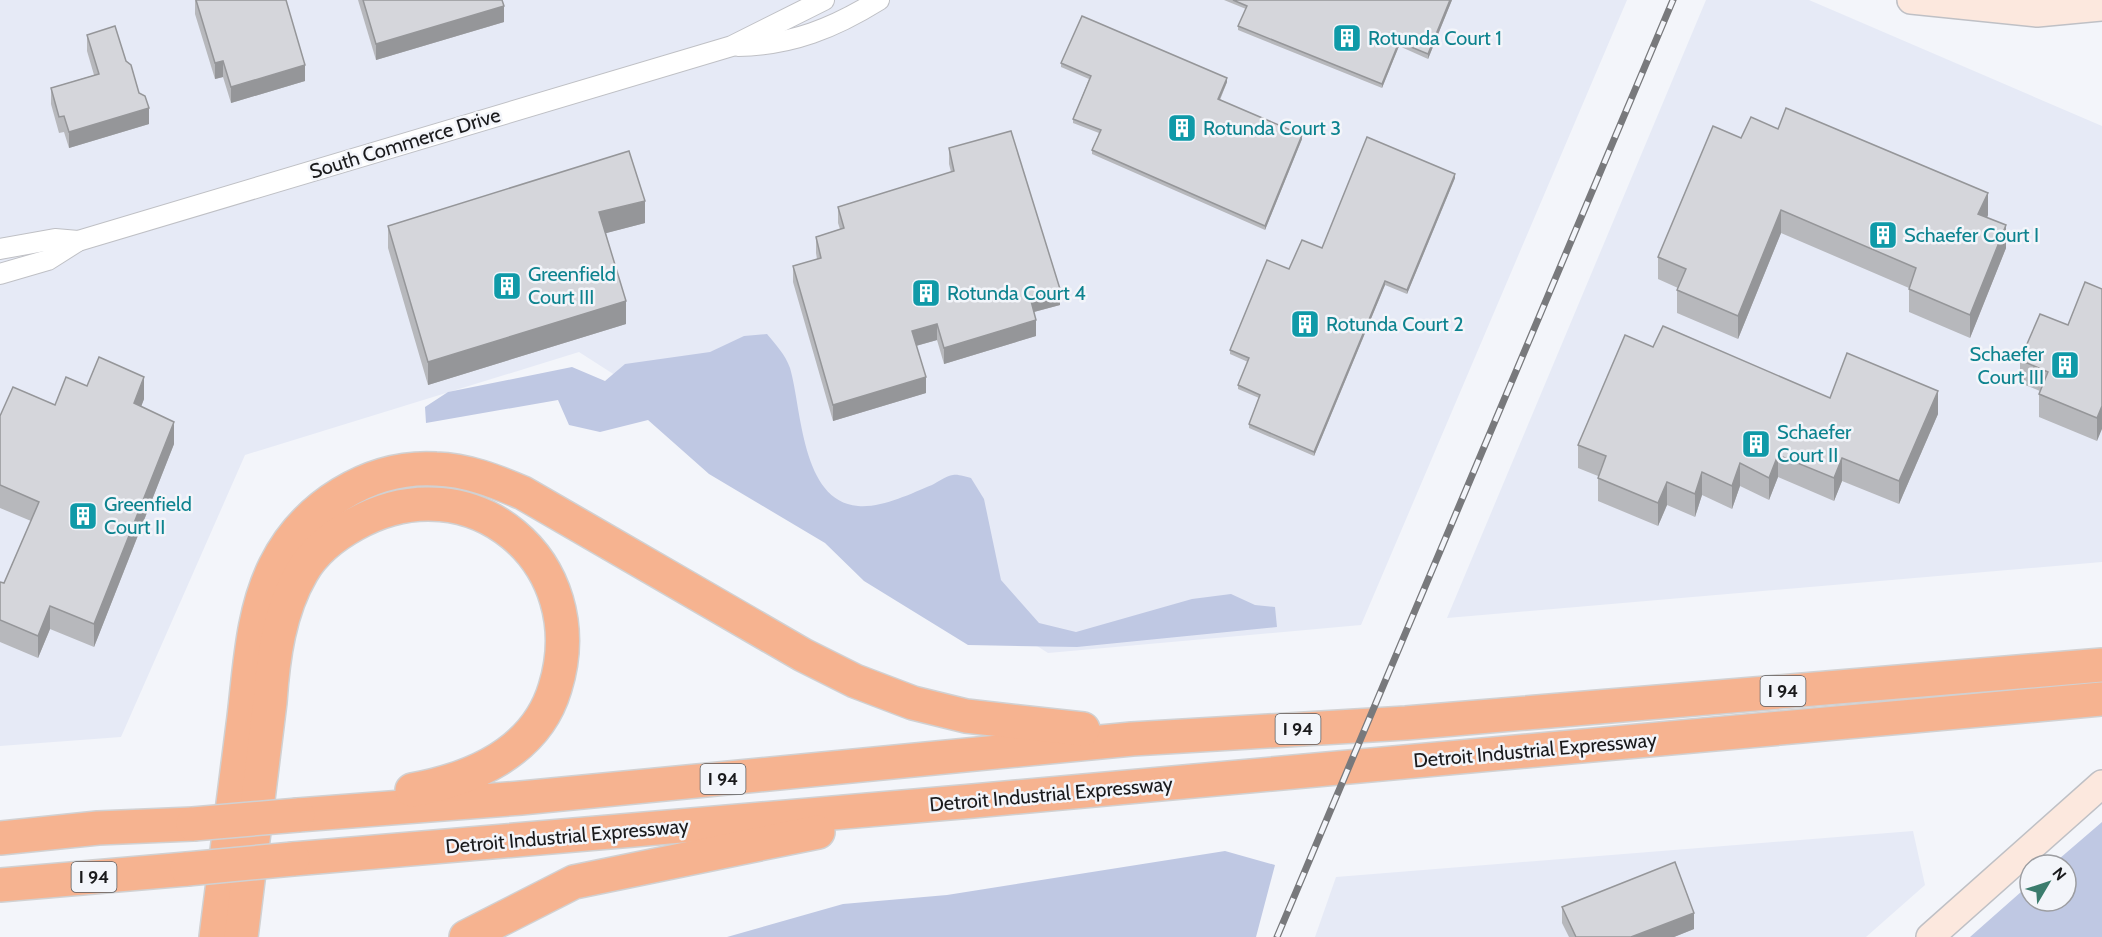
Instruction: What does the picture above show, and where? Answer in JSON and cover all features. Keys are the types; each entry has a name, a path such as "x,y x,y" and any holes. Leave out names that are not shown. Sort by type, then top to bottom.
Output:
{"highway":[{"path":"216,937 256,627 271,575 299,529 339,494 381,476 414,469 465,473 490,479 523,493 803,655 855,681 913,703 966,716 1085,729 1131,740"},
{"path":"241,937 270,702 272,665 291,592 303,569 334,536 370,516 420,502 457,506 494,522 514,536 542,566 562,611 564,631 561,671 554,694 538,723 521,743 484,768 444,784 362,795 306,814"},
{"name":"Detroit Industrial Expressway","path":"0,838 98,828 193,824 521,798 1131,740 1406,723 2102,665"},
{"name":"Detroit Industrial Expressway","path":"0,885 973,801 2102,699"},
{"path":"466,937 574,882 973,801"}],"main road":[{"path":"1911,0 2037,13 2101,10"},
{"path":"1930,937 2102,784"}],"street":[{"name":"South Commerce Drive","path":"0,274 48,260 78,241 732,46 824,0"},
{"name":"South Commerce Drive","path":"732,46 761,45 817,33 879,0"},
{"name":"South Commerce Drive","path":"0,249 55,239 78,241"}],"shaded area":[{"path":"0,0 1627,0 1361,625 1048,653 579,352 245,455 121,737 0,746"},
{"path":"1706,0 1809,0 2102,126 2102,562 1447,618"},
{"path":"767,334 783,354 790,368 807,450 825,488 839,500 858,506 867,506 896,500 950,476 971,478 984,499 1001,580 1039,623 1076,632 1192,599 1231,594 1255,605 1275,607 1277,627 1077,647 968,645 864,581 825,543 709,474 648,420 600,432 569,425 558,400 426,423 425,407 448,392 572,367 605,381 625,364 710,352 744,336"},
{"path":"2102,822 2102,937 1970,937 2018,895 2018,913 2078,913 2078,853 2066,853"},
{"path":"1913,831 1925,885 1866,937 1315,937 1336,877"},
{"path":"1225,851 1275,865 1256,937 727,937 843,904 947,895"}],"building":[{"path":"196,0 286,0 305,65 231,87 223,61 215,63"},
{"path":"363,0 502,0 504,6 376,44"},
{"name":"Rotunda Court 1","path":"1233,0 1450,0 1428,54 1399,42 1382,84 1238,26 1247,6"},
{"name":"Rotunda Court 3","path":"1082,16 1227,78 1218,99 1302,135 1265,226 1092,150 1101,130 1073,119 1091,76 1061,63"},
{"path":"115,26 126,61 131,65 139,93 145,96 149,108 69,132 64,116 59,117 51,88 99,74 87,35"},
{"name":"Schaefer Court I","path":"1786,108 1988,193 1978,214 2006,225 1970,315 1909,289 1916,268 1781,210 1738,316 1677,290 1686,269 1658,257 1713,126 1741,138 1751,117 1778,129"},
{"name":"Rotunda Court 4","path":"1011,131 1060,289 1030,297 1036,320 944,348 937,324 912,331 926,377 833,405 793,266 821,258 816,237 844,228 838,207 954,171 949,148"},
{"name":"Rotunda Court 2","path":"1367,137 1455,174 1407,290 1385,281 1314,452 1249,424 1260,395 1238,385 1249,358 1230,350 1267,260 1289,269 1302,240 1322,248"},
{"name":"Greenfield Court III","path":"629,151 645,201 599,212 626,301 428,362 388,226"},
{"name":"Schaefer Court III","path":"2085,282 2102,289 2102,406 2097,418 2039,394 2048,372 2020,360 2040,314 2068,325"},
{"name":"Schaefer Court II","path":"1663,326 1830,398 1847,353 1938,391 1899,481 1842,458 1834,478 1778,455 1769,478 1740,463 1732,486 1702,472 1695,494 1667,482 1658,503 1598,478 1606,456 1578,445 1625,335 1653,347"},
{"name":"Greenfield Court II","path":"99,357 144,377 134,403 174,422 94,624 50,606 38,636 0,620 0,582 4,583 39,502 0,485 0,416 13,387 55,405 66,377 87,386"},
{"path":"1675,862 1694,913 1631,937 1576,937 1562,907"}],"railway":[{"path":"1277,937 1673,0"}],"place":[{"name":"Rotunda Court 1","path":"1347,38"},
{"name":"Rotunda Court 3","path":"1182,128"},
{"name":"Schaefer Court I","path":"1883,235"},
{"name":"Greenfield Court III","path":"507,286"},
{"name":"Rotunda Court 4","path":"926,293"},
{"name":"Rotunda Court 2","path":"1305,324"},
{"name":"Schaefer Court III","path":"2065,365"},
{"name":"Schaefer Court II","path":"1756,444"},
{"name":"Greenfield Court II","path":"83,516"}]}
